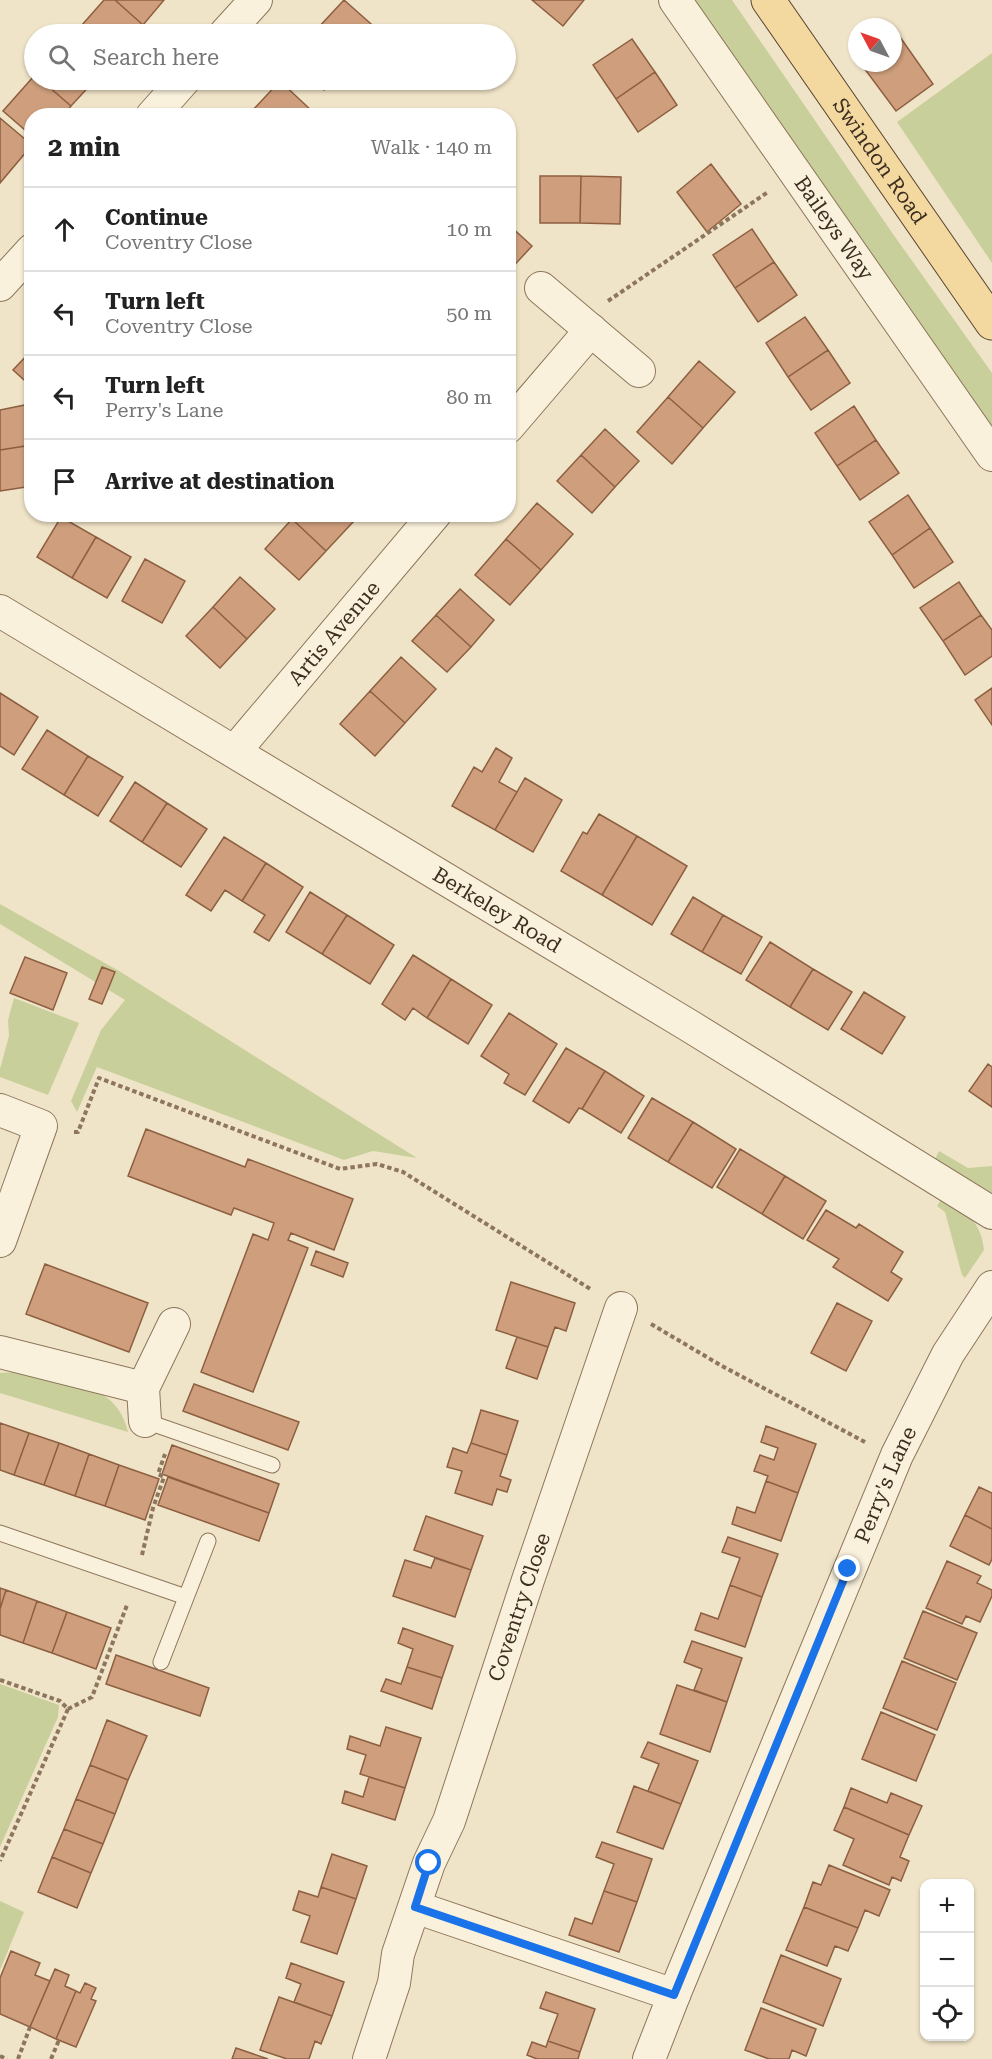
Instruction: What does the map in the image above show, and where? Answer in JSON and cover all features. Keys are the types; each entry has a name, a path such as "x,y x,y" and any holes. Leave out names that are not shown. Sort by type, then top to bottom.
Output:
{"main road":[{"name":"Swindon Road","path":"768,0 992,323"}],"street":[{"path":"234,24 256,0"},
{"name":"Baileys Way","path":"675,0 992,455"},
{"path":"159,108 175,90"},
{"path":"0,285 24,259"},
{"path":"541,288 639,371"},
{"path":"516,418 591,330"},
{"name":"Artis Avenue","path":"235,751 428,522"},
{"name":"Berkeley Road","path":"0,611 878,1141 992,1213"},
{"path":"0,1110 41,1126 0,1241"},
{"name":"Perry's Lane","path":"649,2059 897,1455 948,1354 992,1287"},
{"name":"Coventry Close","path":"369,2059 394,1983 398,1954 429,1863 449,1821 621,1308"},
{"path":"145,1421 143,1388 174,1324"},
{"path":"0,1352 143,1388"},
{"path":"415,1907 674,1995"}],"lane":[{"path":"145,1421 272,1465"},
{"path":"0,1533 186,1597"},
{"path":"161,1662 208,1541"}],"path":[{"path":"591,330 607,301 796,173"},
{"path":"41,1126 78,1132 99,1078 340,1169 377,1164 403,1172 544,1262 722,1366 866,1443 897,1455"},
{"path":"0,1680 60,1701 68,1709 0,1861"},
{"path":"18,2059 30,2027"},
{"path":"51,2059 59,2040"},
{"path":"0,2056 7,2059"}],"green space":[{"path":"689,0 732,0 992,373 992,434"},
{"path":"992,53 992,263 897,122"},
{"path":"0,904 119,971 417,1158 373,1151 344,1160 97,1067 77,1112 71,1101 101,1030 125,1000 0,924"},
{"path":"14,998 79,1023 48,1095 0,1077 9,1036 8,1020"},
{"path":"939,1151 968,1168 992,1166 992,1193 935,1159"},
{"path":"943,1197 971,1218 982,1240 984,1250 965,1278 962,1275 945,1212 937,1206"},
{"path":"15,1372 95,1391 112,1402 119,1410 128,1432 0,1393 0,1373"},
{"path":"0,1684 59,1705 58,1717 0,1847"},
{"path":"0,1901 24,1912 0,1970"}],"building":[{"path":"104,0 115,0 142,24 83,24"},
{"path":"115,0 164,0 142,24"},
{"path":"344,0 371,24 322,24"},
{"path":"532,0 584,0 563,26"},
{"path":"632,39 655,72 616,99 593,65"},
{"path":"902,40 933,84 896,111 867,72 902,72"},
{"path":"655,72 677,105 638,132 616,99"},
{"path":"24,87 24,90 53,90 71,106 69,108 24,108 24,129 3,111"},
{"path":"53,90 86,90 71,106"},
{"path":"272,90 290,90 309,108 255,108"},
{"path":"0,118 24,138 24,154 0,183"},
{"path":"711,164 741,204 707,232 677,192"},
{"path":"540,176 581,176 580,223 540,223"},
{"path":"581,176 621,177 620,224 580,223"},
{"path":"752,229 774,262 735,288 713,255"},
{"path":"516,231 532,246 516,263"},
{"path":"774,262 797,295 758,322 735,288"},
{"path":"805,317 828,350 788,377 766,343"},
{"path":"828,350 850,383 811,410 788,377"},
{"path":"24,358 24,380 13,370"},
{"path":"699,361 735,392 703,428 668,397"},
{"path":"668,397 703,428 672,464 637,432"},
{"path":"24,405 24,446 0,450 0,410"},
{"path":"854,406 876,440 837,466 815,433"},
{"path":"605,429 639,461 615,487 581,455"},
{"path":"876,440 899,473 860,500 837,466"},
{"path":"24,446 24,487 0,491 0,450"},
{"path":"581,455 615,487 592,513 557,481"},
{"path":"908,495 930,528 892,555 869,522"},
{"path":"537,503 573,534 541,570 506,539"},
{"path":"58,522 70,522 96,537 72,578 37,557"},
{"path":"289,522 295,522 326,551 299,580 265,549"},
{"path":"295,522 353,522 326,551"},
{"path":"930,528 953,562 914,588 892,555"},
{"path":"96,537 131,557 107,598 72,578"},
{"path":"506,539 541,570 510,605 475,575"},
{"path":"145,559 185,581 162,623 122,601"},
{"path":"240,577 275,609 247,639 213,607"},
{"path":"959,582 981,615 943,641 920,608"},
{"path":"460,589 494,620 471,647 436,615"},
{"path":"213,607 247,639 220,668 186,636"},
{"path":"436,615 471,647 447,672 412,641"},
{"path":"981,615 992,630 992,656 965,675 943,641"},
{"path":"401,657 436,689 405,723 370,691"},
{"path":"992,688 992,725 975,700"},
{"path":"370,691 405,723 375,756 340,724"},
{"path":"0,693 38,717 14,755 0,746"},
{"path":"47,730 88,756 64,795 22,769"},
{"path":"496,748 512,758 499,782 517,792 495,830 452,806 474,767 482,772"},
{"path":"88,756 123,777 98,816 64,795"},
{"path":"525,778 562,800 533,852 495,830"},
{"path":"135,782 167,803 142,842 110,821"},
{"path":"167,803 207,829 181,867 142,842"},
{"path":"599,814 637,836 602,895 561,871 583,832 587,834"},
{"path":"637,836 687,866 652,925 602,895"},
{"path":"224,837 266,863 242,901 225,890 211,911 186,895"},
{"path":"266,863 303,887 269,941 254,932 265,915 242,901"},
{"path":"310,892 347,915 322,954 286,932"},
{"path":"693,897 723,915 702,952 671,934"},
{"path":"347,915 394,945 370,984 322,954"},
{"path":"723,915 762,937 741,974 702,952"},
{"path":"770,942 813,969 790,1007 746,980"},
{"path":"413,955 451,979 427,1018 413,1008 405,1020 382,1004"},
{"path":"25,957 67,973 53,1010 10,993"},
{"path":"102,967 115,972 102,1004 89,999"},
{"path":"813,969 852,992 828,1030 790,1007"},
{"path":"451,979 492,1005 468,1044 427,1018"},
{"path":"864,992 905,1017 882,1054 841,1029"},
{"path":"509,1013 557,1044 525,1095 504,1083 509,1074 481,1056"},
{"path":"566,1048 605,1071 582,1109 579,1108 569,1123 533,1101"},
{"path":"988,1064 992,1067 992,1107 969,1091"},
{"path":"605,1071 644,1096 621,1133 582,1109"},
{"path":"652,1098 693,1122 668,1162 628,1138"},
{"path":"693,1122 736,1149 712,1188 668,1162"},
{"path":"146,1129 245,1167 248,1159 353,1199 334,1250 291,1233 288,1240 308,1248 253,1392 201,1372 253,1234 268,1240 274,1223 234,1208 231,1215 128,1176"},
{"path":"740,1149 785,1176 762,1214 717,1187"},
{"path":"785,1176 826,1201 803,1239 762,1214"},
{"path":"826,1210 856,1228 859,1224 903,1252 891,1272 902,1279 888,1301 833,1267 839,1259 807,1240"},
{"path":"316,1251 348,1263 343,1277 311,1265"},
{"path":"45,1264 148,1303 129,1352 26,1314"},
{"path":"511,1282 575,1303 566,1331 555,1327 548,1347 496,1330"},
{"path":"837,1303 872,1321 846,1371 811,1353"},
{"path":"517,1337 548,1347 537,1379 506,1368"},
{"path":"194,1384 299,1422 288,1450 183,1411"},
{"path":"481,1410 518,1421 507,1455 471,1443"},
{"path":"0,1423 29,1433 14,1475 0,1470"},
{"path":"766,1426 816,1444 798,1493 766,1481 768,1476 754,1471 760,1455 774,1460 778,1448 761,1442"},
{"path":"29,1433 59,1443 44,1485 14,1475"},
{"path":"59,1443 89,1454 75,1496 44,1485"},
{"path":"471,1443 507,1455 500,1476 511,1480 507,1492 497,1489 492,1505 455,1493 462,1471 447,1467 453,1448 467,1453"},
{"path":"172,1445 279,1484 269,1513 162,1474"},
{"path":"89,1454 119,1465 105,1506 75,1496"},
{"path":"119,1465 159,1479 145,1520 105,1506"},
{"path":"168,1477 269,1513 259,1541 158,1505"},
{"path":"766,1481 798,1493 781,1541 732,1524 737,1507 755,1513"},
{"path":"979,1487 992,1493 992,1529 965,1515"},
{"path":"965,1515 992,1529 992,1559 989,1565 950,1546"},
{"path":"426,1516 483,1536 471,1570 414,1550"},
{"path":"728,1537 778,1554 762,1597 730,1585 740,1558 722,1552"},
{"path":"435,1558 471,1570 455,1617 393,1596 405,1560 431,1568"},
{"path":"947,1561 981,1576 977,1583 992,1590 992,1596 980,1622 966,1616 962,1624 926,1608"},
{"path":"730,1585 762,1597 745,1647 695,1630 701,1613 718,1619"},
{"path":"0,1588 6,1590 0,1609"},
{"path":"6,1590 37,1601 23,1643 0,1635 0,1609"},
{"path":"37,1601 67,1612 52,1653 23,1643"},
{"path":"923,1611 977,1633 957,1680 904,1658"},
{"path":"67,1612 111,1628 96,1669 52,1653"},
{"path":"403,1628 453,1646 442,1678 407,1667 413,1649 398,1643"},
{"path":"692,1641 742,1658 727,1702 694,1690 702,1669 684,1662"},
{"path":"116,1655 209,1688 200,1716 106,1684"},
{"path":"902,1661 956,1683 937,1730 883,1708"},
{"path":"407,1667 442,1678 432,1709 381,1691 386,1679 401,1684"},
{"path":"677,1685 727,1702 710,1752 660,1734"},
{"path":"881,1712 935,1735 916,1781 862,1759"},
{"path":"107,1720 147,1736 128,1780 90,1765"},
{"path":"386,1727 421,1738 405,1788 360,1774 366,1755 347,1749 350,1736 380,1746"},
{"path":"648,1742 698,1761 681,1804 648,1791 659,1764 641,1757"},
{"path":"90,1765 128,1780 115,1814 76,1799"},
{"path":"369,1777 405,1788 395,1820 342,1803 345,1791 363,1797"},
{"path":"634,1786 681,1804 663,1849 617,1832"},
{"path":"851,1788 887,1803 891,1793 922,1806 909,1835 844,1807"},
{"path":"76,1799 115,1814 103,1844 64,1829"},
{"path":"844,1807 909,1835 900,1857 909,1861 901,1881 892,1877 889,1885 843,1865 854,1839 834,1830"},
{"path":"64,1829 103,1844 91,1873 52,1857"},
{"path":"602,1842 652,1859 637,1902 604,1891 614,1864 596,1857"},
{"path":"332,1854 367,1866 356,1899 321,1887"},
{"path":"52,1857 91,1873 77,1908 38,1892"},
{"path":"829,1865 890,1890 879,1916 865,1910 858,1928 804,1907 813,1882 821,1885"},
{"path":"321,1887 356,1899 337,1954 301,1942 310,1916 293,1910 299,1891 318,1897"},
{"path":"604,1891 637,1902 619,1952 569,1935 575,1918 592,1924"},
{"path":"804,1907 858,1928 848,1951 835,1946 827,1966 786,1950"},
{"path":"11,1951 40,1963 35,1975 50,1981 30,2027 0,2014 0,1978"},
{"path":"781,1955 841,1979 823,2026 763,2002"},
{"path":"291,1963 344,1982 332,2016 294,2002 301,1984 286,1978"},
{"path":"55,1969 69,1975 65,1986 76,1991 56,2039 30,2027"},
{"path":"85,1983 96,1988 91,1999 96,2001 76,2047 56,2039 76,1991 80,1993"},
{"path":"546,1992 595,2009 580,2052 548,2041 558,2014 540,2008"},
{"path":"279,1997 332,2016 321,2044 315,2041 309,2059 287,2059 260,2050"},
{"path":"761,2008 816,2029 806,2056 792,2050 789,2059 769,2059 745,2050"},
{"path":"548,2041 580,2052 578,2059 537,2059 527,2055 532,2042 546,2047"},
{"path":"236,2048 268,2059 232,2059"}],"route":[{"path":"429,1863 415,1907 674,1995 848,1569"}]}
